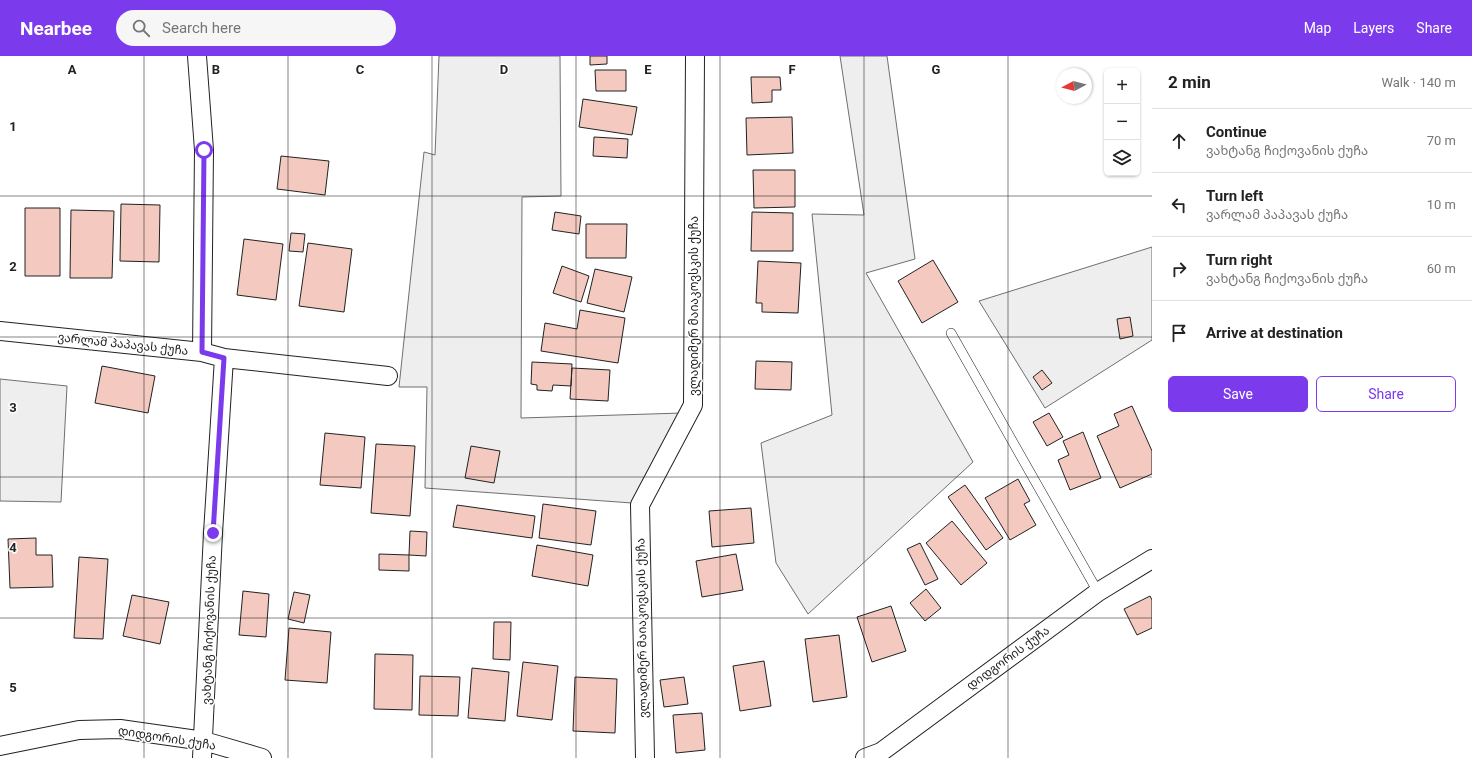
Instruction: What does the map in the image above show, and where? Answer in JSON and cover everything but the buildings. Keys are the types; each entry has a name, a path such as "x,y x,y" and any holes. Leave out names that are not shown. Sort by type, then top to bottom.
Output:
{"street":[{"path":"197,56 204,150 202,352"},
{"name":"ვლადიმერ მაიაკოვსკის ქუჩა","path":"645,758 640,504 693,405 695,56"},
{"name":"ვარლამ პაპავას ქუჩა","path":"0,331 202,352 224,358 388,376"},
{"name":"ვახტანგ ჩიქოვანის ქუჩა","path":"203,750 213,533 224,358"},
{"name":"დიდგორის ქუჩა","path":"865,758 881,752 1098,592 1152,559"},
{"name":"დიდგორის ქუჩა","path":"0,746 79,730 120,729 203,750 262,758"}],"lane":[{"path":"951,332 1098,592"}],"shaded area":[{"path":"439,56 560,56 561,196 522,197 521,418 682,413 632,503 425,488 427,387 399,387 424,152 435,155"},
{"path":"840,56 887,56 915,259 866,273 973,462 808,614 776,563 761,443 832,415 812,214 864,215"},
{"path":"1152,247 1152,340 1045,408 979,301"},
{"path":"0,379 67,386 61,502 0,501"}],"route":[{"path":"204,150 202,352 224,358 213,533"}]}
